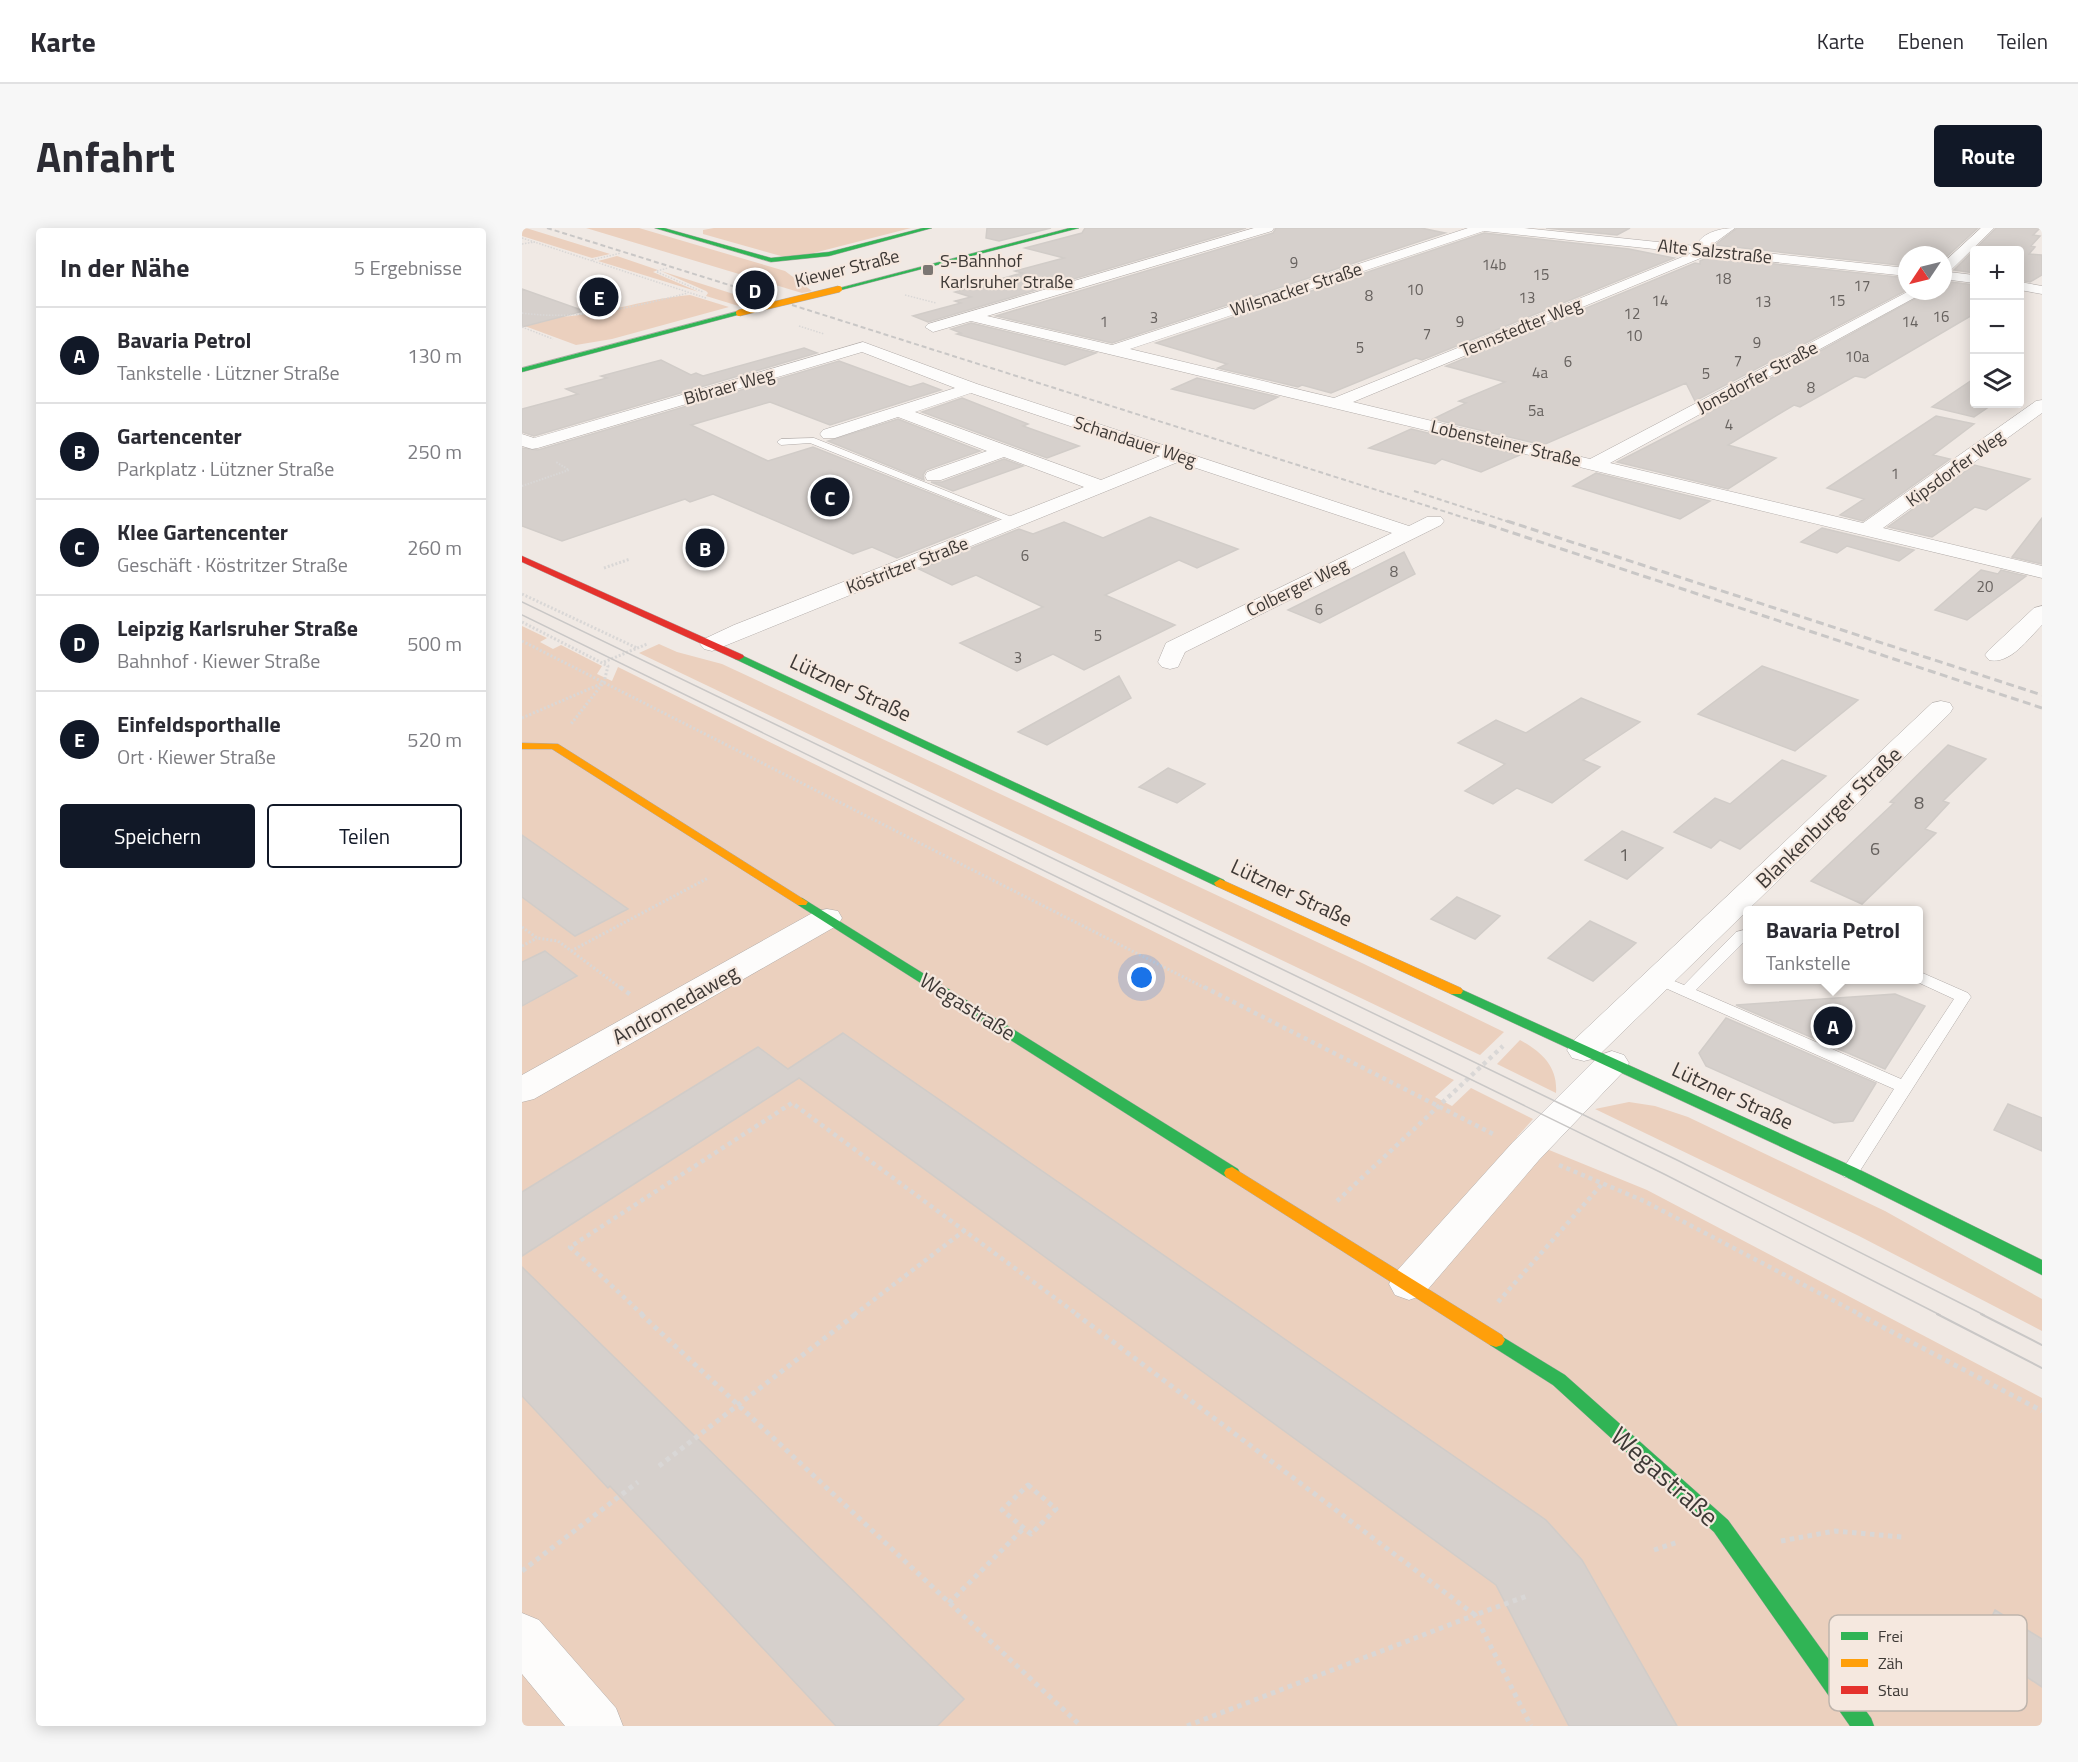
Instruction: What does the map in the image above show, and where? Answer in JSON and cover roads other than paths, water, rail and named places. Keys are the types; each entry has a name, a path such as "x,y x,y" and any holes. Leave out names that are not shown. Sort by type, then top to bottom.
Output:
{"street":[{"path":"658,228 771,260 787,261 810,258 928,228"},
{"name":"Kiewer Straße","path":"522,370 1076,228"},
{"path":"933,327 1268,228"},
{"name":"Wilsnacker Straße","path":"1112,350 1480,228"},
{"name":"Alte Salzstraße","path":"1488,228 1898,271"},
{"name":"Tennstedter Weg","path":"1336,403 1701,254 1703,244 1729,228"},
{"path":"1952,262 1988,228"},
{"path":"1952,276 1970,278"},
{"path":"2024,287 2042,290"},
{"name":"Jonsdorfer Straße","path":"1594,464 1903,300"},
{"name":"Lobensteiner Straße","path":"970,316 2042,572"},
{"name":"Schandauer Weg","path":"863,347 971,388 1408,532"},
{"name":"Bibraer Weg","path":"525,440 595,426 863,347"},
{"path":"829,434 971,388"},
{"name":"Kipsdorfer Weg","path":"1868,530 2042,405"},
{"path":"899,412 1102,487"},
{"path":"934,476 1003,451"},
{"name":"Köstritzer Straße","path":"712,644 742,630 1180,456"},
{"name":"Colberger Weg","path":"1170,662 1174,648 1434,521"},
{"name":"Lützner Straße","path":"522,559 712,644 1170,860 1850,1172 2042,1268"},
{"path":"1997,656 2042,613"},
{"name":"Blankenburger Straße","path":"1598,1056 1657,979 1941,708"},
{"name":"Wegastraße","path":"522,746 554,746 1559,1380 1721,1526 1829,1678"},
{"name":"Andromedaweg","path":"522,1090 827,918"},
{"path":"1409,1284 1526,1151 1598,1056"},
{"path":"522,1637 598,1726"},
{"name":"Wegastraße","path":"1852,1711 1863,1726"}],"lane":[{"path":"781,442 811,440 1016,522"},
{"path":"1686,992 1743,934"},
{"path":"1850,1172 1963,997 1923,978"},
{"path":"1657,979 1904,1087"}],"tram line":[{"path":"522,602 1677,1160 1984,1315"},
{"path":"522,615 1664,1174 1940,1315"},
{"path":"1937,1314 2042,1368"},
{"path":"1981,1314 2042,1345"}],"railway":[{"path":"547,228 774,299"},
{"path":"792,305 1481,523"},
{"path":"1414,491 1512,523"},
{"path":"1477,521 2042,708"},
{"path":"1507,521 2042,695"}],"place":[{"name":"S-Bahnhof Karlsruher Straße","path":"928,270"},
{"name":"Leipzig Karlsruher Straße","path":"755,290"},
{"name":"Einfeldsporthalle","path":"599,297"},
{"name":"Klee Gartencenter","path":"830,497"},
{"name":"Gartencenter","path":"705,548"},
{"name":"Bavaria Petrol","path":"1833,1026"}]}
